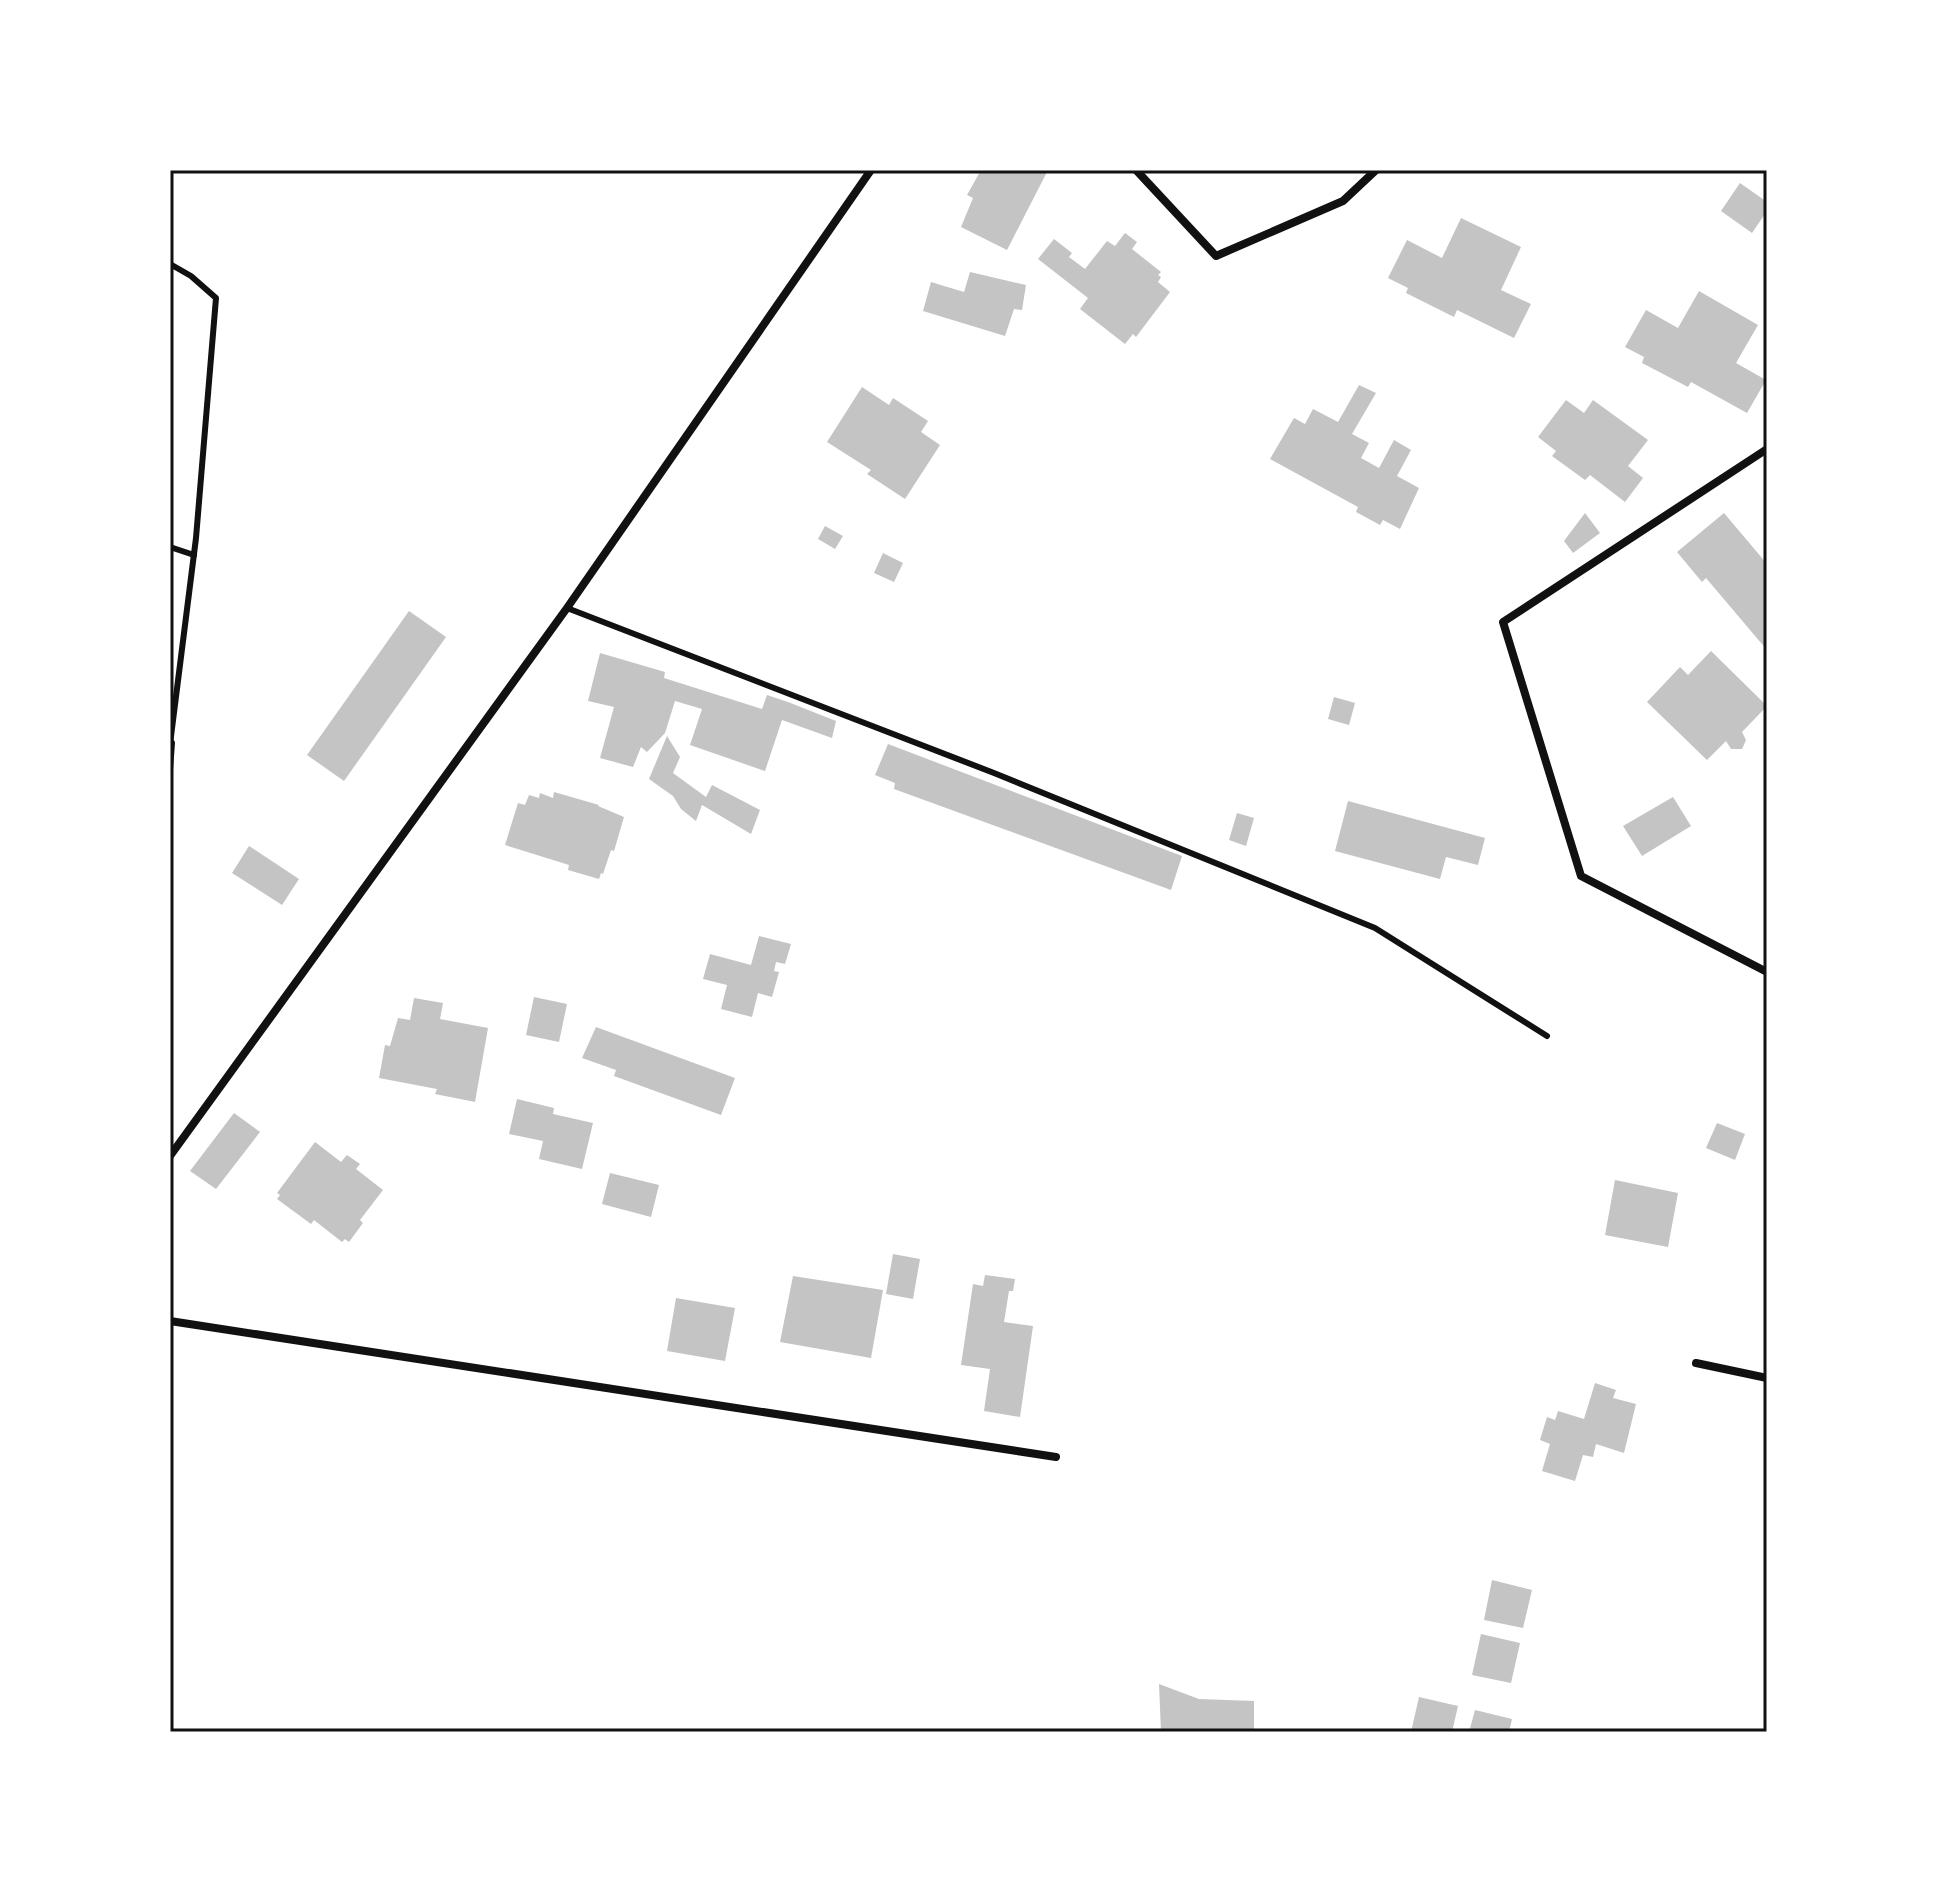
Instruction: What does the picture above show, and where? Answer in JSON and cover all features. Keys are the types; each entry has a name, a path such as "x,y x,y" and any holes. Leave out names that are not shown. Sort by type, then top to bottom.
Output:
{"street":[{"path":"170,1156 567,608 871,170"},
{"path":"1136,170 1216,256 1343,201 1376,170"},
{"path":"1767,449 1503,622 1581,876 1767,972"},
{"path":"170,1321 1056,1457"},
{"path":"1696,1363 1767,1378"}],"lane":[{"path":"170,264 191,276 216,298 194,555 170,744"},
{"path":"170,547 194,555"},
{"path":"567,608 994,773 1375,928 1547,1036"},
{"path":"170,678 178,683"},
{"path":"170,770 178,683"}],"building":[{"path":"981,170 1048,170 1007,250 961,227 973,198 967,195"},
{"path":"1740,183 1767,202 1767,211 1752,233 1721,211"},
{"path":"1461,218 1521,247 1501,290 1531,304 1514,338 1457,310 1454,317 1406,293 1408,288 1388,278 1407,240 1442,258"},
{"path":"1125,233 1137,242 1132,249 1161,272 1158,282 1170,292 1136,337 1133,334 1125,344 1080,309 1088,298 1038,259 1054,239 1072,253 1069,257 1085,269 1107,241 1115,246"},
{"path":"970,272 1026,285 1022,310 1014,309 1005,336 923,311 931,282 964,292"},
{"path":"1699,291 1758,325 1736,363 1766,380 1747,413 1691,382 1688,387 1642,363 1644,357 1625,347 1646,310 1678,328"},
{"path":"1359,385 1376,393 1352,434 1369,443 1361,458 1379,468 1394,440 1411,450 1397,476 1419,488 1400,529 1383,520 1380,525 1356,512 1358,507 1270,459 1294,418 1305,424 1313,409 1338,422"},
{"path":"862,387 889,405 893,398 928,421 921,432 940,445 905,499 867,474 871,470 827,442"},
{"path":"1566,400 1584,413 1593,400 1648,440 1628,466 1643,478 1625,502 1590,475 1585,480 1552,456 1556,451 1538,437"},
{"path":"1585,513 1600,533 1573,553 1564,541"},
{"path":"1724,513 1767,564 1767,650 1706,578 1702,582 1677,552"},
{"path":"825,526 843,536 835,549 818,539"},
{"path":"883,553 903,563 894,582 874,573"},
{"path":"409,611 446,637 344,781 307,755"},
{"path":"1711,651 1767,706 1742,732 1746,740 1742,749 1731,749 1726,741 1707,760 1647,702 1680,667 1688,675"},
{"path":"600,653 665,672 664,678 762,709 767,695 788,702 836,721 832,738 782,720 765,771 690,745 702,709 675,701 665,733 647,752 641,747 633,767 600,758 614,707 588,701"},
{"path":"1334,697 1355,703 1349,725 1328,719"},
{"path":"667,736 680,757 673,773 706,797 712,785 760,810 751,834 702,805 696,821 681,809 673,796 649,779"},
{"path":"888,744 1182,856 1171,890 894,789 895,783 875,775"},
{"path":"554,792 599,805 624,817 614,851 611,850 599,879 568,870 569,865 505,845 518,803 525,805 529,795 539,798 540,793 553,798"},
{"path":"1673,797 1691,826 1642,856 1623,826"},
{"path":"1348,801 1485,838 1478,865 1446,857 1440,879 1335,851"},
{"path":"1237,813 1254,818 1246,846 1229,840"},
{"path":"249,846 299,879 282,905 232,873"},
{"path":"759,936 791,944 785,964 776,962 774,971 779,972 772,997 758,993 752,1017 721,1009 727,985 703,979 710,954 751,965"},
{"path":"534,997 567,1004 559,1042 526,1035"},
{"path":"414,998 443,1003 440,1019 488,1028 475,1102 435,1094 437,1089 379,1078 385,1045 390,1046 398,1018 410,1020"},
{"path":"596,1027 735,1078 721,1115 614,1076 616,1070 582,1058"},
{"path":"517,1099 554,1108 553,1114 593,1123 582,1169 539,1159 543,1141 509,1134"},
{"path":"234,1113 260,1132 216,1189 190,1171"},
{"path":"1717,1123 1745,1134 1735,1160 1706,1148"},
{"path":"315,1142 341,1162 347,1155 360,1164 356,1169 383,1190 360,1220 363,1223 349,1242 345,1239 342,1242 314,1220 311,1224 277,1199 280,1195 277,1193"},
{"path":"610,1173 659,1185 651,1217 602,1204"},
{"path":"1615,1180 1678,1193 1668,1247 1605,1235"},
{"path":"893,1254 920,1259 913,1299 886,1294"},
{"path":"985,1275 1015,1279 1013,1291 1009,1291 1004,1322 1033,1326 1020,1417 984,1411 990,1369 961,1365 973,1284 983,1286"},
{"path":"793,1276 883,1290 871,1358 780,1342"},
{"path":"676,1298 735,1308 725,1361 667,1351"},
{"path":"1595,1383 1616,1390 1613,1398 1636,1404 1624,1453 1596,1444 1593,1457 1583,1455 1575,1481 1542,1471 1550,1444 1540,1440 1547,1417 1555,1420 1558,1411 1584,1419"},
{"path":"1492,1580 1532,1590 1523,1628 1484,1620"},
{"path":"1481,1634 1520,1643 1511,1683 1472,1675"},
{"path":"1159,1684 1199,1699 1254,1701 1254,1732 1161,1732"},
{"path":"1419,1697 1458,1706 1452,1732 1411,1732"},
{"path":"1475,1710 1512,1719 1509,1732 1469,1732"}]}
